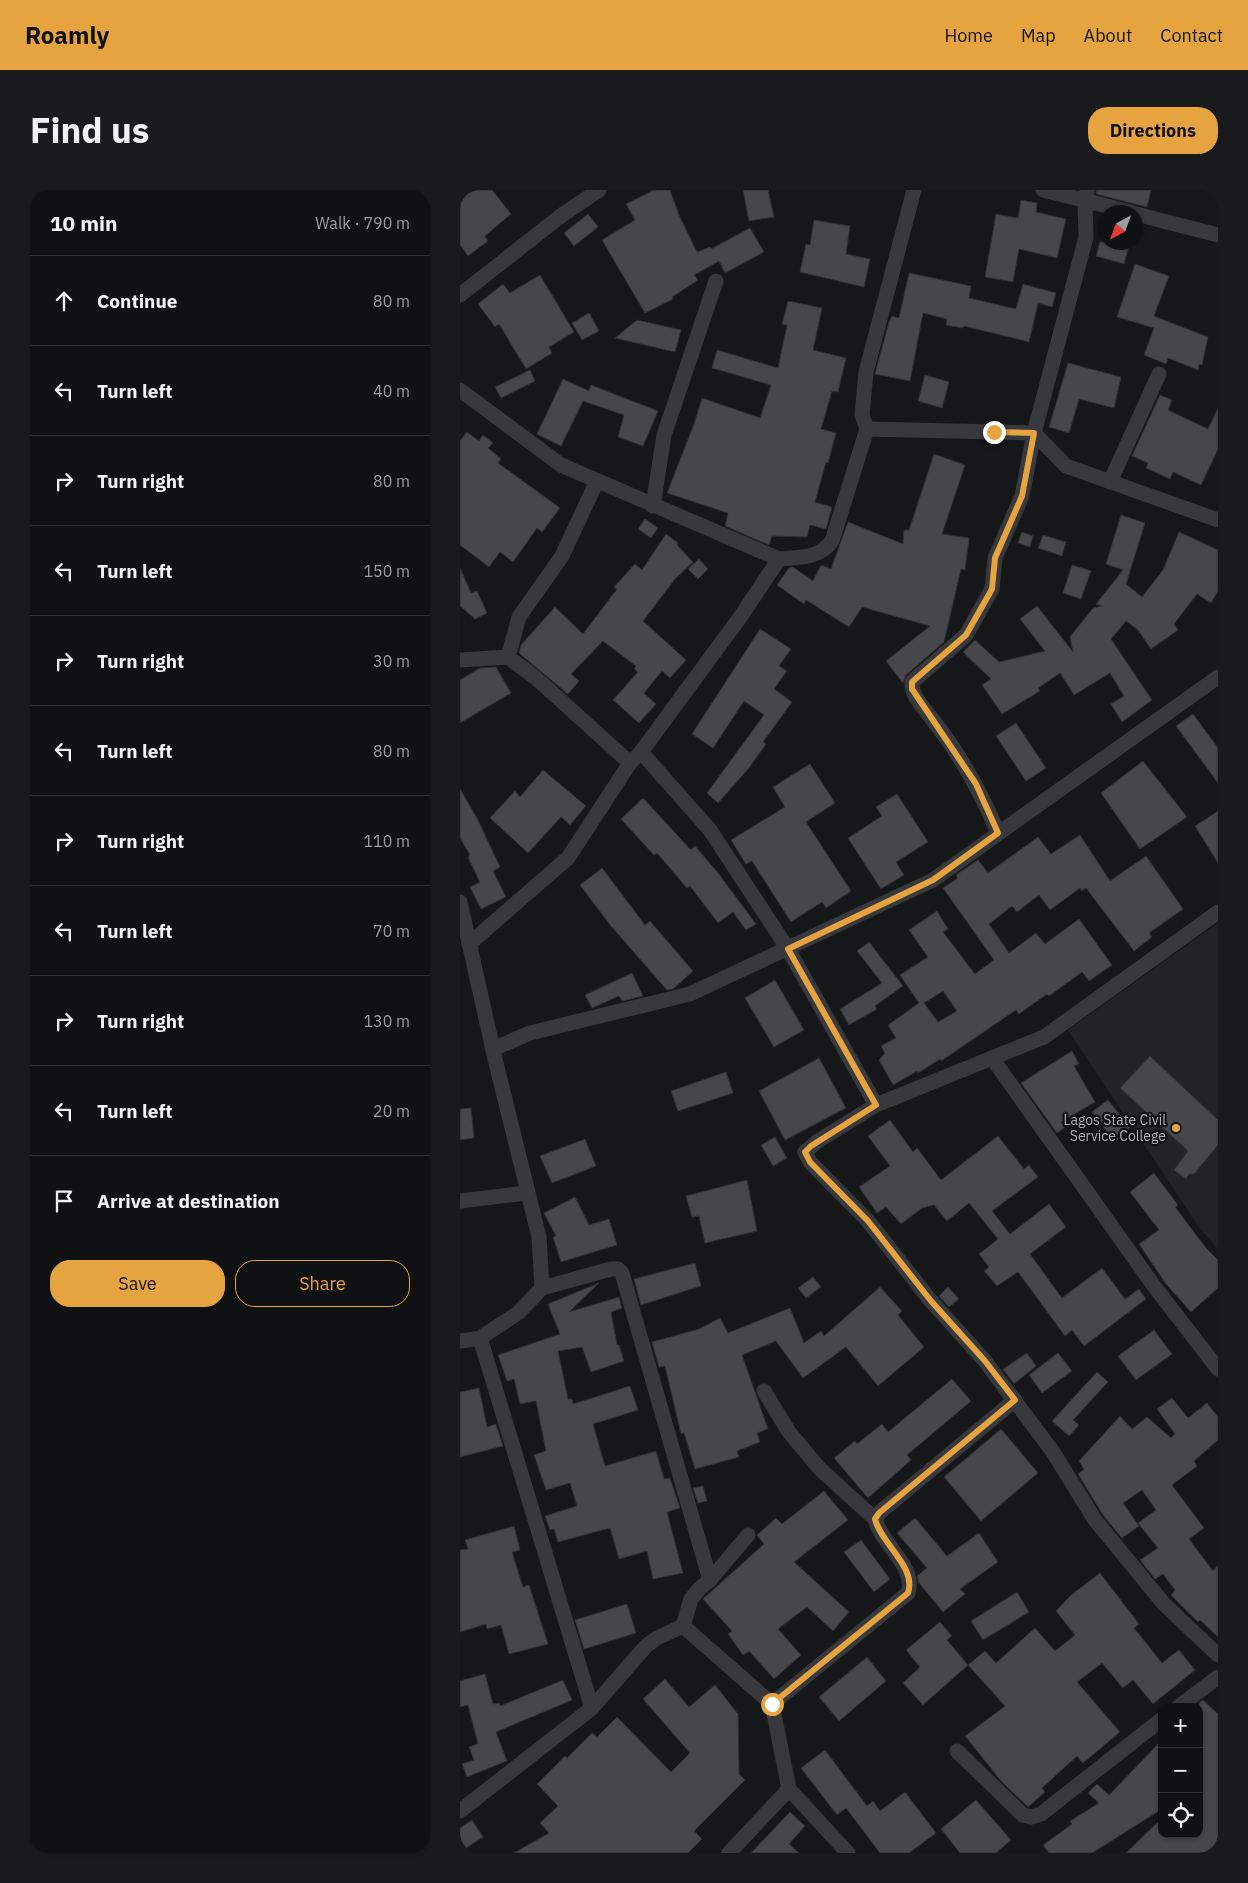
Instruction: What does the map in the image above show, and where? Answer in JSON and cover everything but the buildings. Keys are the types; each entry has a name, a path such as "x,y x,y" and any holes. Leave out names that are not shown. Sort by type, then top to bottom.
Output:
{"street":[{"path":"460,295 562,214 599,190"},
{"path":"460,390 562,465 778,559 817,555 832,542 867,429 862,415 866,372 914,190"},
{"path":"1043,190 1086,195 1112,205"},
{"path":"998,833 976,784 912,689 912,682 966,635 992,589 995,558 1022,496 1034,433 1086,236 1086,195"},
{"path":"1143,216 1218,235"},
{"path":"653,506 664,435 716,281"},
{"path":"1110,482 1159,374"},
{"path":"867,429 1034,433 1066,466 1218,520"},
{"path":"508,657 519,617 562,556 597,481"},
{"path":"469,944 568,858 636,758 741,616 778,559"},
{"path":"460,660 508,657 636,758 710,830 788,949 876,1105"},
{"path":"493,1049 530,1033 690,994 933,880 1218,677"},
{"path":"460,902 493,1049 539,1237 542,1288"},
{"path":"1218,912 1044,1037 876,1105 811,1146 805,1152 810,1162 868,1221 931,1301 985,1361 1053,1452 1095,1520 1164,1604 1218,1655"},
{"path":"992,1058 1154,1286 1218,1369"},
{"path":"460,1200 527,1193"},
{"path":"460,1342 480,1338 518,1313 542,1288 611,1269 618,1269 622,1273 710,1580"},
{"path":"480,1338 592,1708"},
{"path":"764,1391 789,1432 820,1469 875,1519 882,1536 907,1573 910,1586 908,1593 772,1704"},
{"path":"875,1519 879,1513 1015,1400"},
{"path":"460,1811 592,1708 646,1646 657,1638 683,1626 691,1599 710,1580 748,1534"},
{"path":"683,1626 772,1704 790,1789 848,1853"},
{"path":"1183,1703 1218,1677"},
{"path":"957,1751 1023,1815 1031,1817 1041,1814 1158,1721"},
{"path":"729,1853 790,1789"}],"shaded area":[{"name":"Lagos State Civil Service College","path":"1218,923 1218,1249 1198,1226 1068,1030"}],"place":[{"name":"Lagos State Civil Service College","path":"1176,1128"}],"route":[{"path":"772,1704 908,1593 910,1580 907,1573 882,1536 875,1519 879,1513 1015,1400 985,1361 931,1301 868,1221 810,1162 805,1152 811,1146 876,1105 788,949 933,880 998,833 976,784 942,731 916,698 912,689 912,682 966,635 981,611 992,589 995,558 1022,496 1034,433 994,432"}]}
